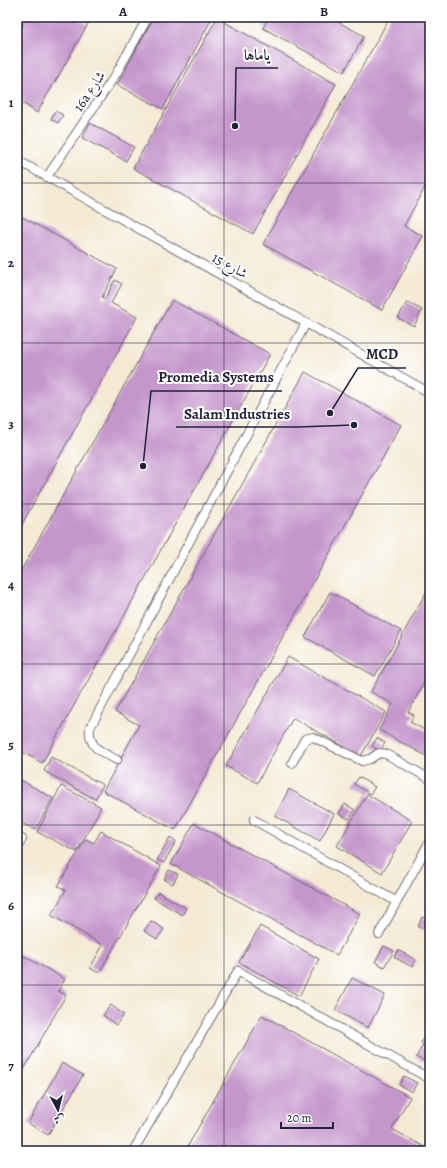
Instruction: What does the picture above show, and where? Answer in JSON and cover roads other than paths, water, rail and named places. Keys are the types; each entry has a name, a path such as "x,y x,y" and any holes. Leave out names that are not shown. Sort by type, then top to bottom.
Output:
{"lane":[{"name":"16a شارع","path":"46,177 116,74 148,17"},
{"name":"شارع 15","path":"17,160 430,393"},
{"path":"117,760 98,750 94,746 90,734 90,728 306,324"},
{"path":"292,763 305,739 313,737 362,761 370,760 379,753 386,754 430,779"},
{"path":"254,820 397,902"},
{"path":"17,848 22,839"},
{"path":"379,934 430,841"},
{"path":"133,1151 238,971 430,1079"}],"place":[{"name":"ياماها","path":"235,126"},
{"name":"MCD","path":"330,413"},
{"name":"Salam Industries","path":"354,425"},
{"name":"Promedia Systems","path":"143,466"}]}
